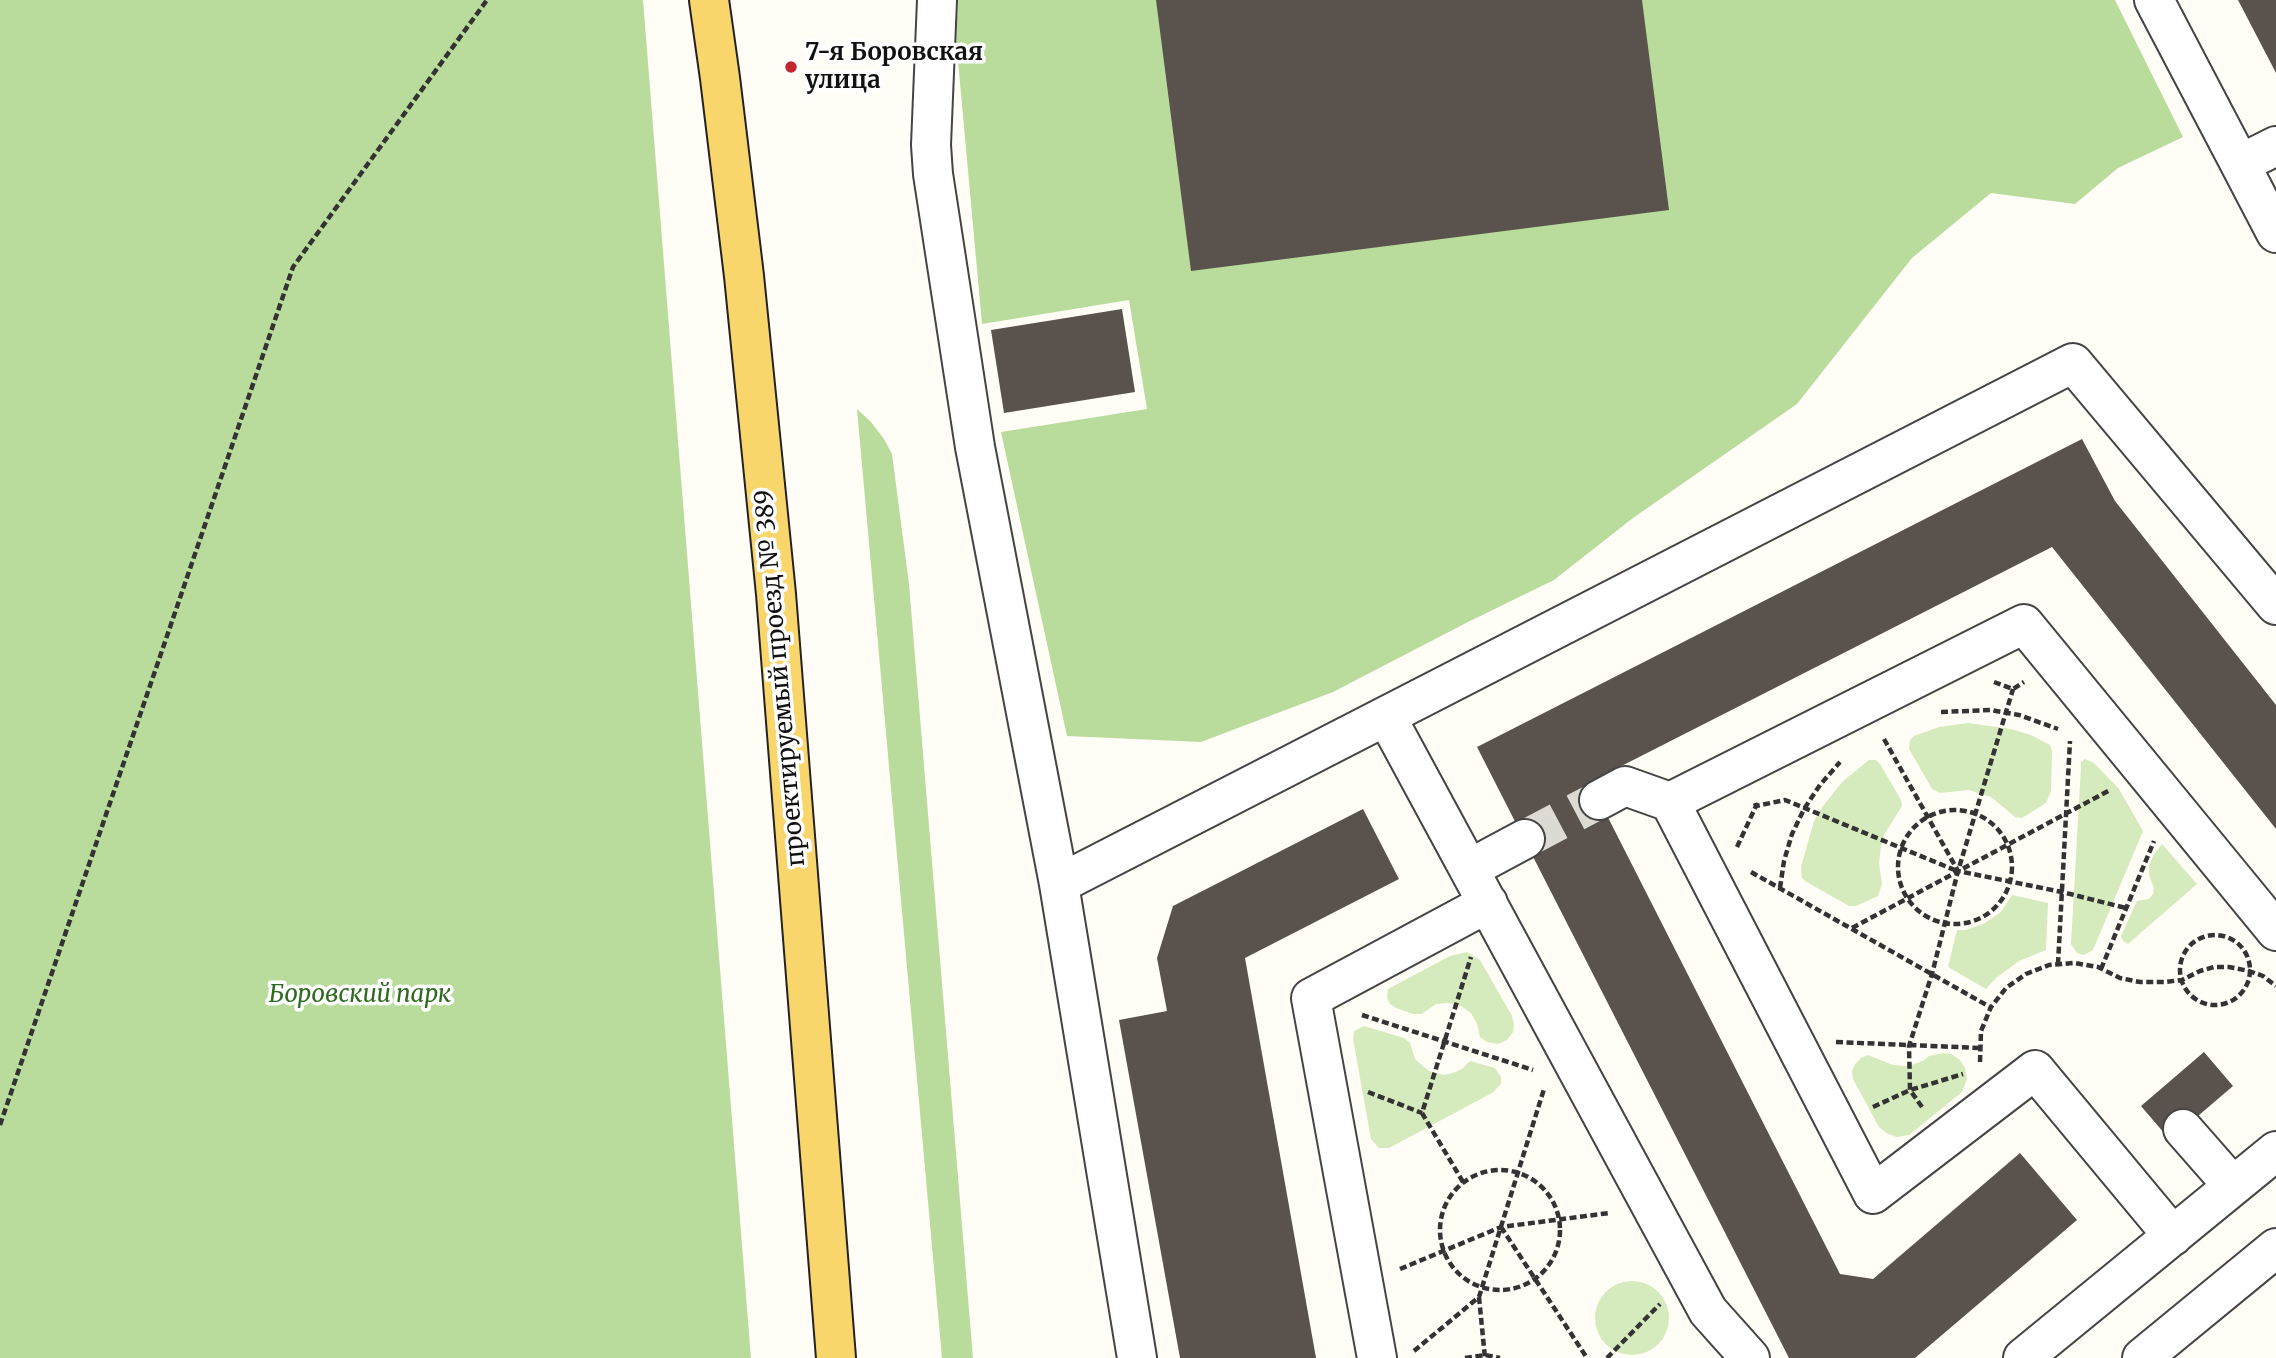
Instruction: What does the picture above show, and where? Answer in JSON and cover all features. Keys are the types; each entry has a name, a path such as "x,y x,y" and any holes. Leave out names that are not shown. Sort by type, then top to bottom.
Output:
{"main road":[{"name":"проектируемый проезд № 389","path":"709,0 744,276 776,594 836,1358"}],"lane":[{"path":"937,0 931,145 933,174 975,447 1059,884 1137,1358"},
{"path":"2154,0 2276,233"},
{"path":"2240,164 2276,146"},
{"path":"1059,884 2073,363 2276,605"},
{"path":"1670,802 2024,624 2276,931"},
{"path":"1386,716 1708,1311 1750,1358"},
{"path":"1599,800 1625,786 1670,802 1874,1194 1944,1139 1988,1085 2035,1070 2173,1236"},
{"path":"1469,869 1525,839"},
{"path":"1377,1358 1311,998 1488,903"},
{"path":"2023,1358 2173,1236 2260,1174 2183,1129"},
{"path":"2142,1358 2276,1248"}],"path":[{"path":"0,1125 293,267 487,0"},
{"path":"2058,964 2074,685"},
{"path":"1944,1139 1910,1090 1909,1046 2013,689"},
{"path":"1865,704 1958,871"},
{"path":"1936,713 1991,710 2046,723 2058,729"},
{"path":"1780,888 1788,847 1804,809 1820,785 1849,755"},
{"path":"1737,768 1756,806"},
{"path":"1852,928 2145,771"},
{"path":"1756,806 1784,800 1958,871 2126,908"},
{"path":"2101,969 2170,802"},
{"path":"1736,849 1756,806"},
{"path":"1944,810 1962,810 1975,814 1995,826 2007,844 2011,857 2010,882 2007,892 1996,907 1982,918 1965,924 1944,924 1914,909 1906,899 1898,877 1897,859 1900,848 1913,828 1928,816 1944,810"},
{"path":"1741,866 1991,1007"},
{"path":"1422,1114 1488,903"},
{"path":"2209,935 2223,936 2235,941 2245,951 2249,971 2244,990 2233,1000 2221,1004 2207,1004 2194,998 2185,988 2180,975 2180,961 2186,949 2196,940 2209,935"},
{"path":"1837,1123 1910,1090 1988,1085 1980,1048 1982,1031 1991,1007 2006,988 2026,974 2049,965 2074,963 2140,982 2182,980 2214,967 2229,967 2263,976 2276,986"},
{"path":"1311,998 1587,1087"},
{"path":"1794,1040 1980,1048"},
{"path":"1485,1356 1479,1297 1548,1075"},
{"path":"1329,1097 1362,1090 1422,1114 1464,1182"},
{"path":"1511,1170 1534,1180 1552,1198 1559,1219 1558,1247 1546,1269 1526,1284 1502,1290 1477,1286 1457,1271 1444,1251 1440,1225 1447,1201 1464,1182 1486,1171 1511,1170"},
{"path":"1364,1284 1501,1227 1652,1207"},
{"path":"1501,1227 1587,1358"},
{"path":"1607,1358 1688,1275"},
{"path":"1405,1358 1479,1297"},
{"path":"1465,1358 1500,1358"}],"green space":[{"name":"Боровский парк","path":"0,0 643,0 751,1358 0,1358"},
{"path":"958,0 2115,0 2183,137 2118,168 2075,204 1991,193 1912,258 1797,404 1633,518 1554,580 1333,692 1201,742 1067,736 1001,432 1147,409 1129,300 982,324 956,39"},
{"path":"857,409 871,422 892,454 909,584 973,1358 942,1358"},
{"path":"1968,723 2011,729 2050,745 2051,791 2046,803 2022,818 2015,817 1991,797 1969,790 1940,793 1932,789 1909,749 1910,740 1939,727"},
{"path":"2085,759 2094,763 2119,789 2143,831 2093,950 2084,955 2077,953 2071,944 2081,762"},
{"path":"1869,760 1876,760 1880,764 1902,806 1884,835 1881,846 1879,863 1882,884 1878,896 1856,906 1849,906 1805,881 1801,867 1814,821 1823,806 1843,781"},
{"path":"2162,844 2197,884 2128,944 2121,936 2137,901 2149,899 2153,894 2149,866"},
{"path":"2012,895 2048,903 2046,950 2019,961 1986,989 1948,967 1957,930 1966,930 1985,923 2001,912"},
{"path":"1467,952 1480,960 1512,1016 1513,1032 1507,1040 1498,1044 1487,1042 1480,1037 1471,1013 1461,1006 1436,1004 1422,1014 1413,1014 1396,1008 1387,998 1388,989 1450,956"},
{"path":"1364,1026 1404,1038 1410,1043 1415,1059 1429,1071 1444,1075 1453,1073 1470,1061 1495,1068 1501,1077 1501,1084 1492,1093 1389,1148 1379,1148 1371,1139 1353,1039 1354,1031"},
{"path":"1943,1053 1951,1054 1960,1060 1965,1068 1967,1079 1962,1092 1909,1135 1897,1137 1888,1134 1879,1127 1853,1079 1855,1064 1868,1055 1893,1065 1908,1066"},
{"path":"1625,1281 1639,1281 1653,1287 1663,1297 1669,1318 1663,1339 1653,1349 1639,1355 1625,1355 1611,1349 1601,1339 1595,1325 1595,1311 1601,1297 1611,1287"}],"building":[{"path":"1156,0 1642,0 1669,210 1191,271"},
{"path":"2238,0 2276,0 2276,73"},
{"path":"1122,309 1135,392 1004,413 991,330"},
{"path":"2082,439 2115,501 2276,705 2276,829 2052,547 1590,782 1840,1274 1873,1279 2020,1153 2077,1220 1915,1358 1789,1358 1477,747"},
{"path":"1363,809 1399,879 1245,958 1316,1358 1180,1358 1119,1020 1167,1011 1157,958 1173,906"},
{"path":"2204,1052 2233,1086 2170,1140 2141,1106"}],"tunnel":[{"path":"1525,839 1599,800"}],"place":[{"name":"7-я Боровская улица","path":"791,67"}]}
